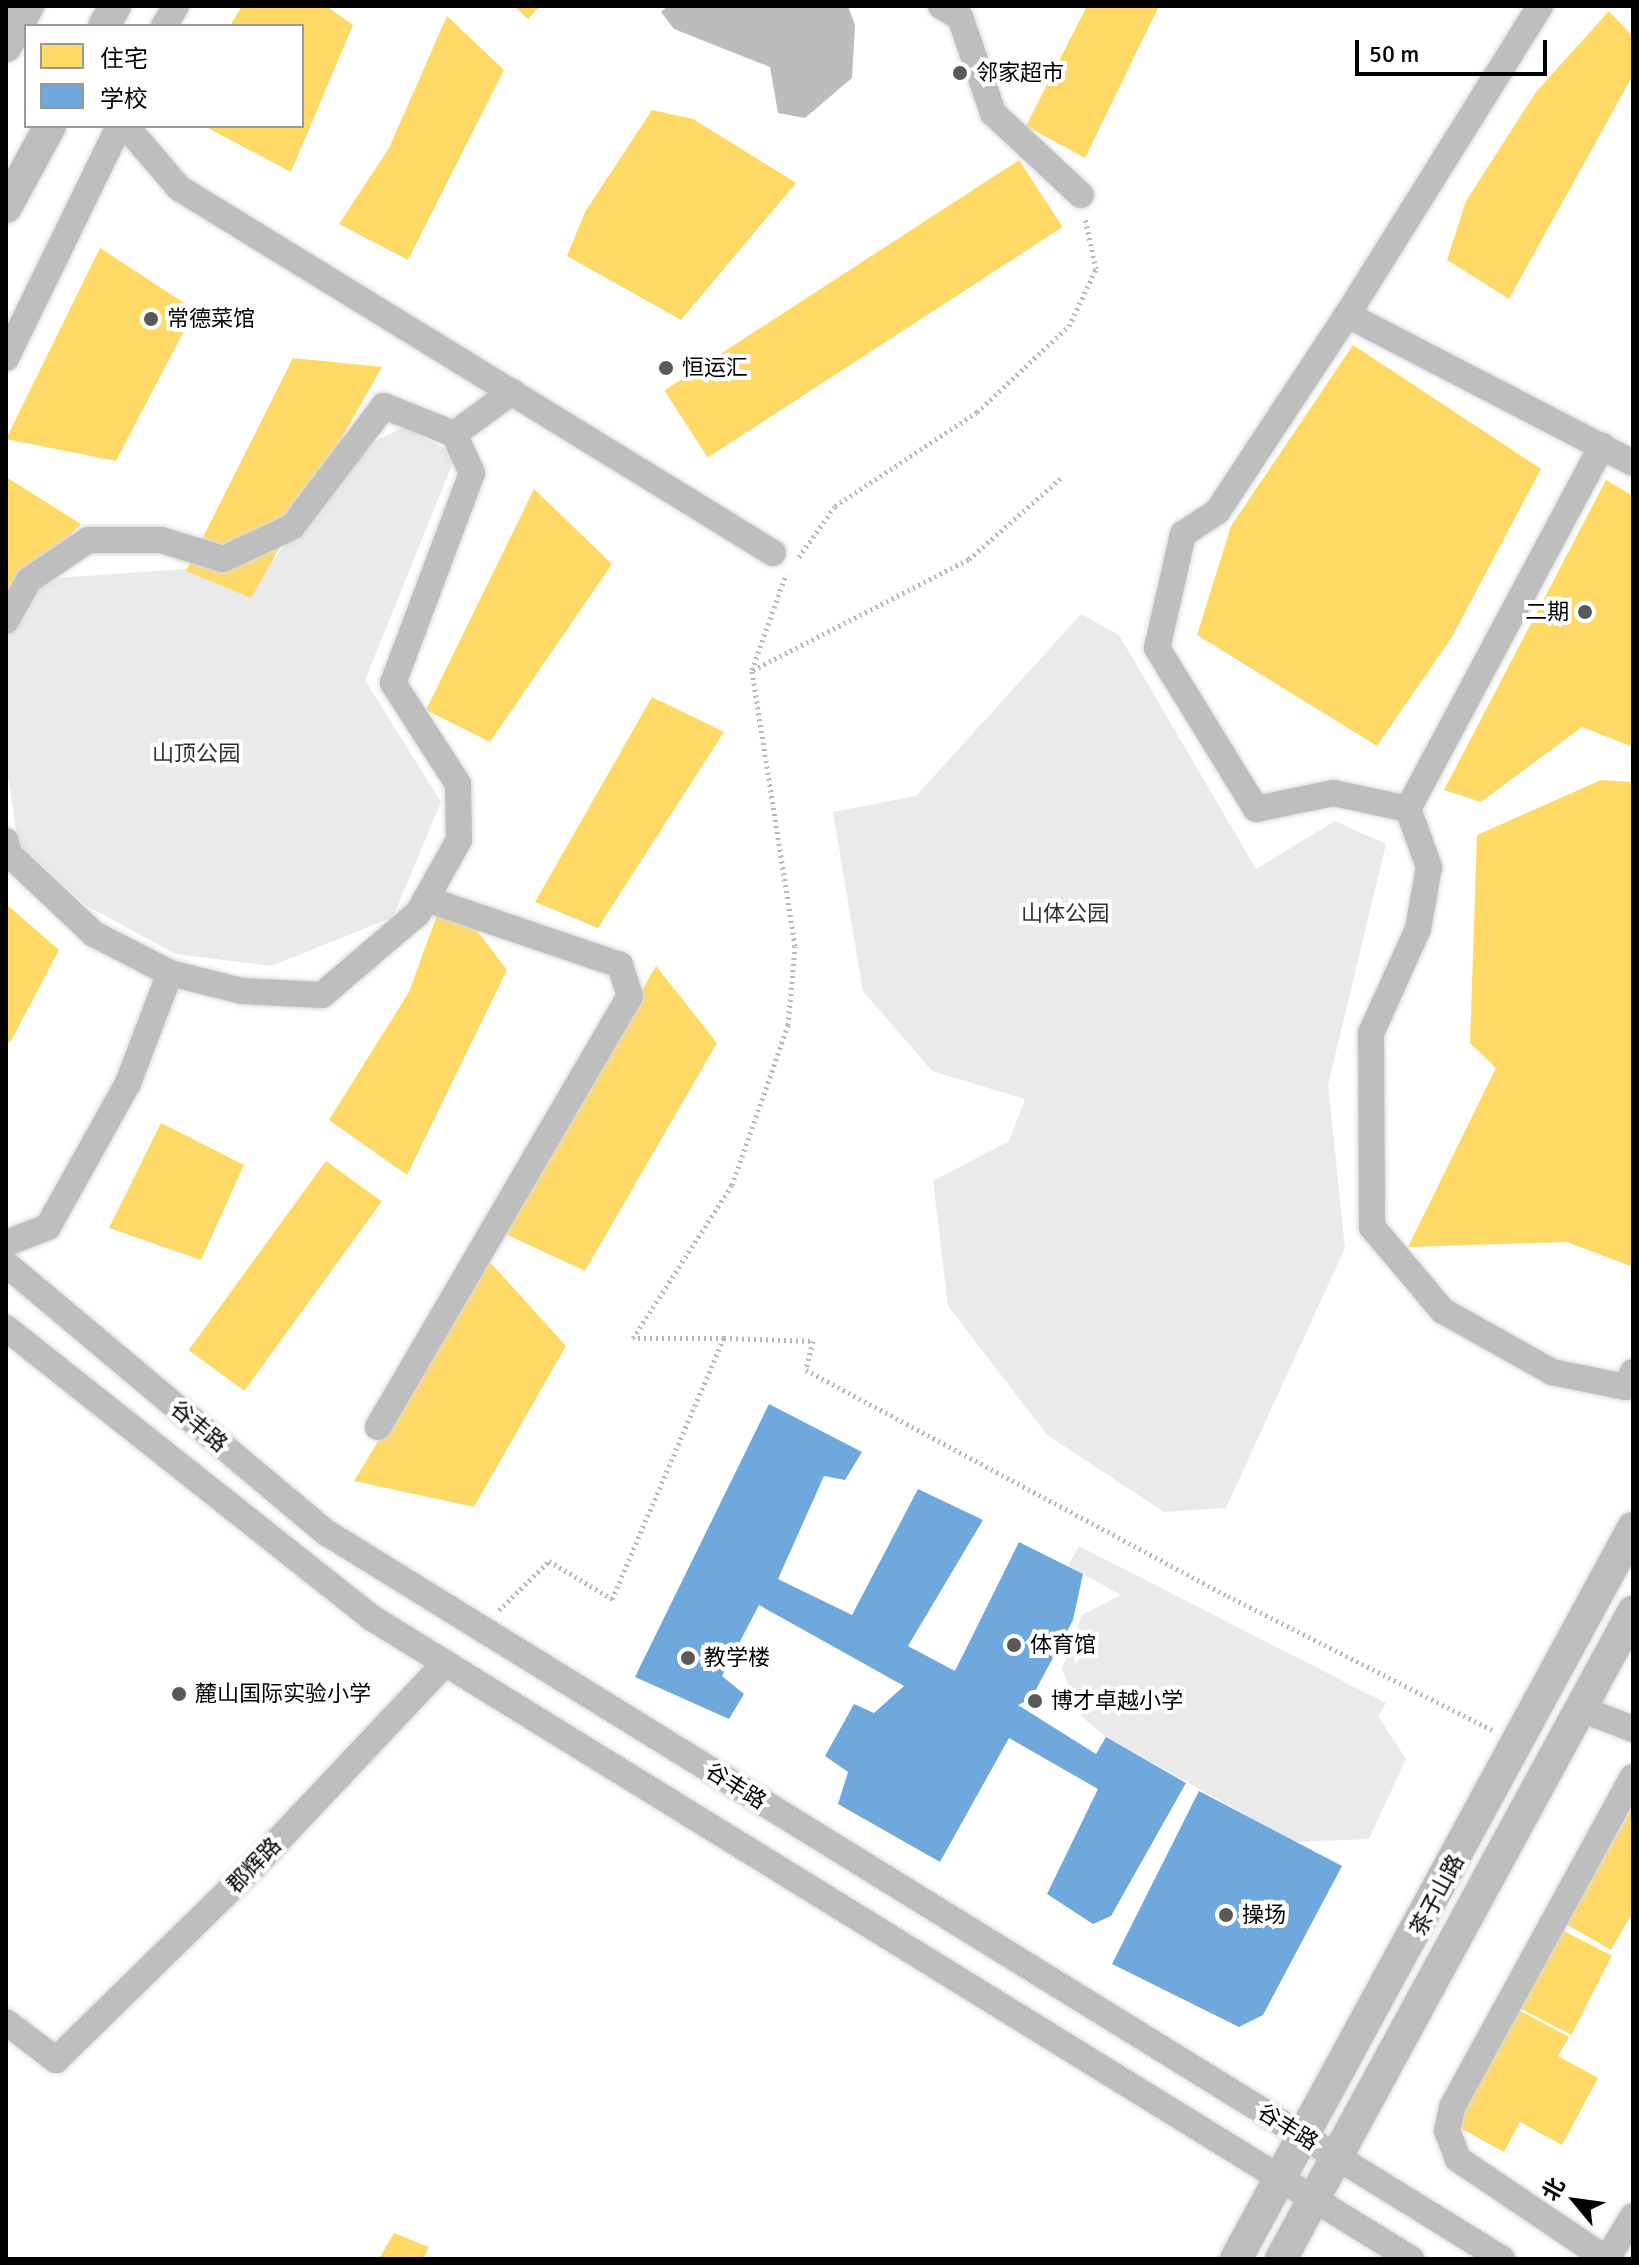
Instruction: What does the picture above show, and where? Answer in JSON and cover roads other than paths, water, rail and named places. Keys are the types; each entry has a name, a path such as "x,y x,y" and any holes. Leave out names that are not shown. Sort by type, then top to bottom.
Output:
{"main road":[{"path":"6,46 28,6"},
{"path":"105,24 115,6"},
{"path":"6,207 49,128"},
{"name":"茶子山路","path":"1236,2259 1305,2137 1633,1528"},
{"name":"茶子山路","path":"1281,2259 1633,1612"}],"street":[{"path":"165,24 176,6"},
{"path":"941,6 960,17 993,113 1081,195"},
{"path":"1408,809 1333,793 1256,809 1157,648 1183,534 1218,511 1347,315 1540,6"},
{"path":"6,358 118,128"},
{"path":"128,128 179,188 512,392 780,564"},
{"path":"1347,315 1633,463"},
{"path":"454,434 512,392"},
{"path":"6,621 29,580 88,540 161,540 223,559 292,527 384,406 454,434 472,473 393,683 458,784 459,840 418,913 322,995 242,991 170,973 94,934 8,853 6,841"},
{"path":"1602,446 1408,809 1429,867 1418,929 1371,1033 1372,1227 1443,1311 1552,1372 1625,1387 1633,1372"},
{"path":"378,1427 630,996 620,965 426,899"},
{"path":"6,1243 48,1227 128,1083 170,973"},
{"name":"谷丰路","path":"6,1264 327,1533 1502,2259"},
{"name":"谷丰路","path":"6,1328 372,1618 1411,2259"},
{"name":"郡辉路","path":"6,2022 56,2060 254,1866 445,1663"},
{"path":"1581,1709 1633,1729"},
{"path":"1633,1777 1452,2107 1447,2131 1458,2159 1606,2259 1633,2216"}],"place":[{"name":"邻家超市","path":"960,73"},
{"name":"常德菜馆","path":"151,319"},
{"name":"恒运汇","path":"666,368"},
{"name":"二期","path":"1585,612"},
{"name":"体育馆","path":"1014,1645"},
{"name":"教学楼","path":"688,1658"},
{"name":"麓山国际实验小学","path":"179,1694"},
{"name":"博才卓越小学","path":"1035,1701"},
{"name":"操场","path":"1226,1915"}],"park label":[{"name":"山顶公园","path":"196,754"},
{"name":"山体公园","path":"1065,914"}]}
